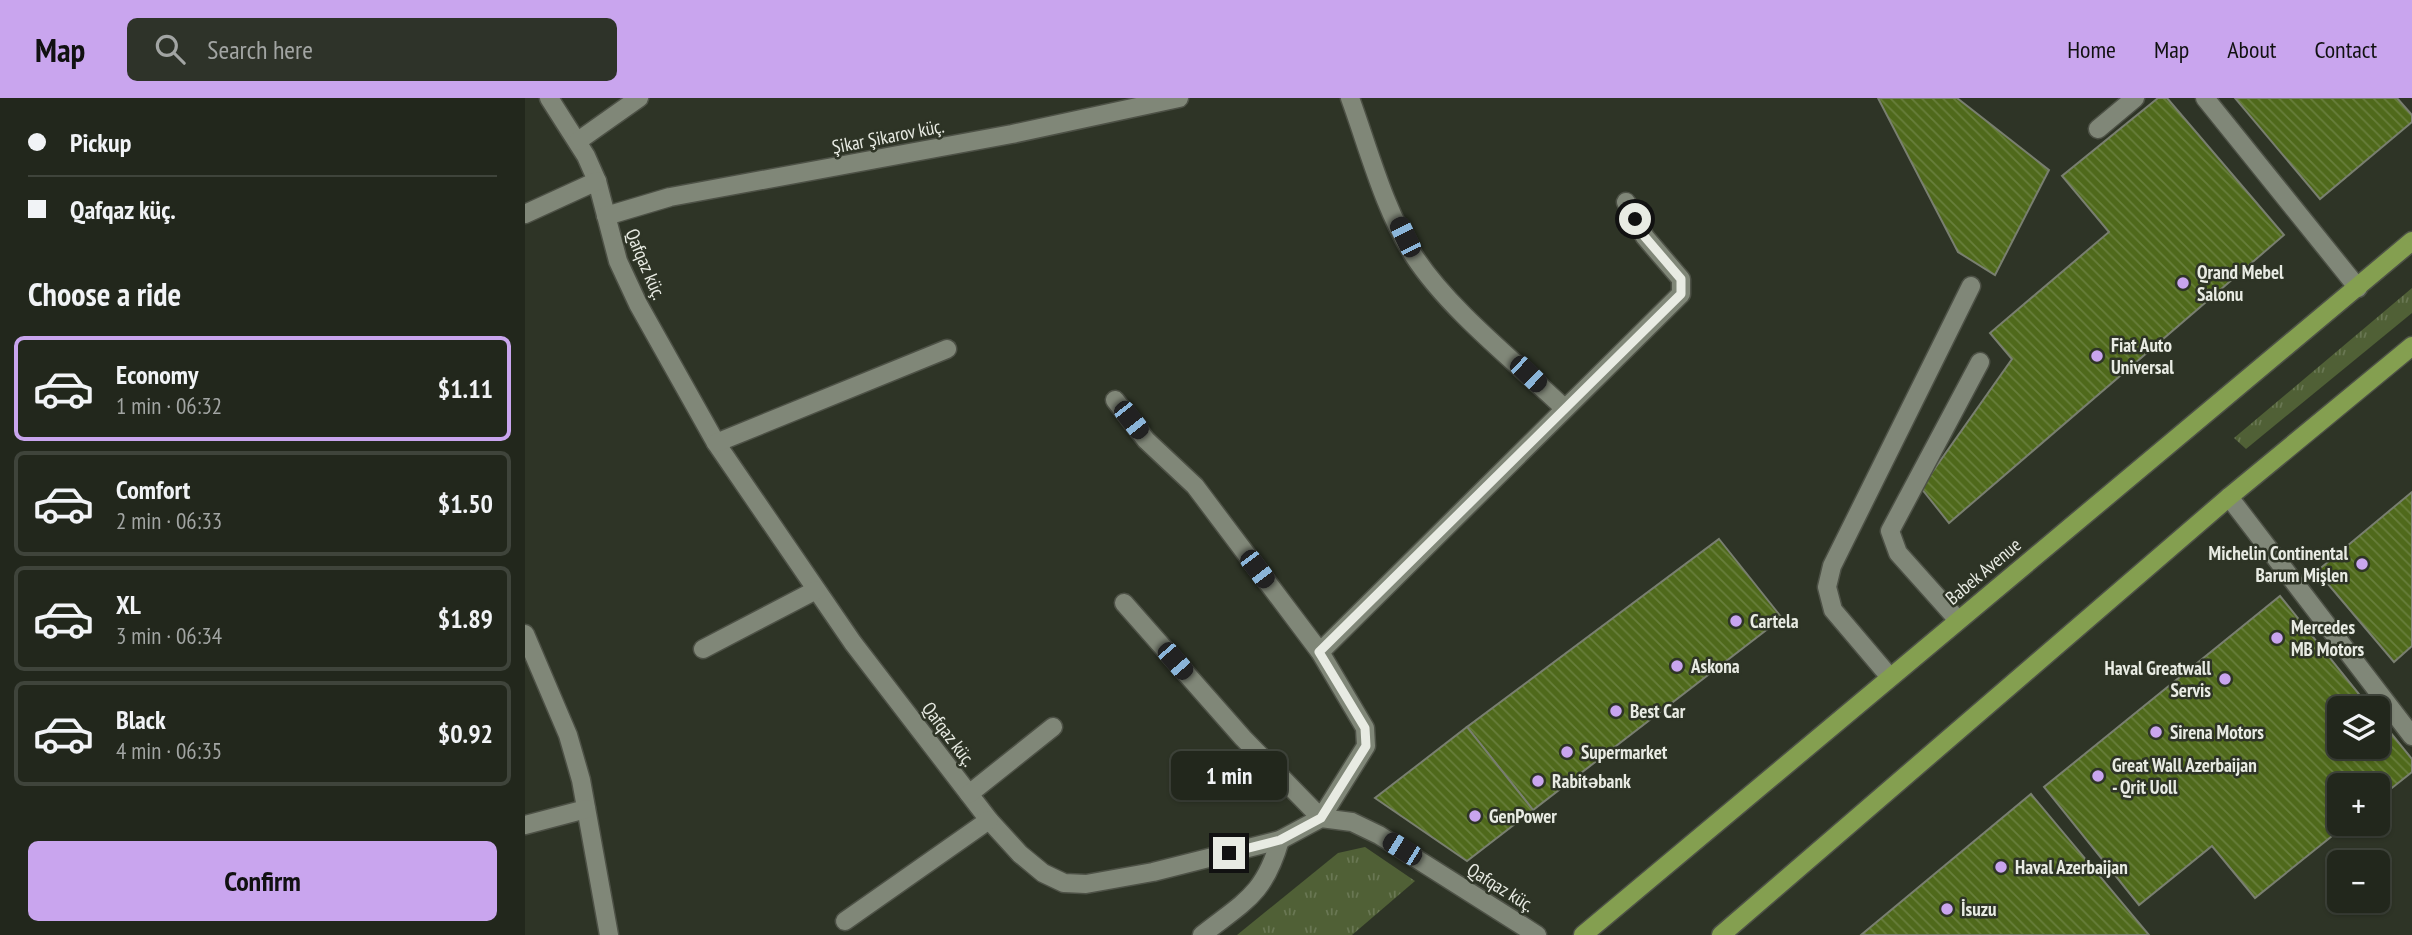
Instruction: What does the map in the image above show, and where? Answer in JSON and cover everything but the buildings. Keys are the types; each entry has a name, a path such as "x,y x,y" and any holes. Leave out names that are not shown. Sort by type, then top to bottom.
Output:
{"main road":[{"name":"Babek Avenue","path":"1583,935 1957,619 2412,241"},
{"path":"1721,935 2229,498 2412,346"}],"street":[{"name":"Qafqaz küç.","path":"549,98 578,141 597,181 618,261 638,304 716,443 816,590 969,794 989,820 1043,873 1064,883 1086,884 1153,872 1280,840 1321,818 1352,822 1379,835 1537,935"},
{"path":"578,141 639,98"},
{"name":"Şikar Şikarov küç.","path":"606,216 670,197 1012,134 1179,98"},
{"path":"1350,98 1387,201 1413,255 1438,288 1564,408"},
{"path":"2098,129 2135,98"},
{"path":"2205,98 2358,288"},
{"path":"525,214 597,181"},
{"path":"1319,652 1681,294 1681,279 1645,237 1626,202"},
{"path":"1889,676 1833,610 1827,587 1832,566 1971,286"},
{"path":"716,443 947,349"},
{"path":"1957,619 1898,553 1890,531 1980,362"},
{"path":"1115,400 1146,440 1195,486 1319,652 1365,728 1366,746 1321,818 1243,738 1124,603"},
{"path":"2229,498 2412,736"},
{"path":"703,649 816,590"},
{"path":"525,634 568,735 586,810 609,935"},
{"path":"969,794 1053,727"},
{"path":"525,825 586,810"},
{"path":"845,921 989,820"},
{"path":"1202,935 1261,888 1271,869 1280,840"}],"green space":[{"path":"2412,288 2412,313 2246,449 2234,438"},
{"path":"1365,847 1415,881 1352,935 1237,935 1338,853"}],"place":[{"name":"Qrand Mebel Salonu","path":"2183,283"},
{"name":"Fiat Auto Universal","path":"2097,356"},
{"name":"Michelin Continental Barum Mişlen","path":"2362,564"},
{"name":"Cartela","path":"1736,621"},
{"name":"Mercedes MB Motors","path":"2277,638"},
{"name":"Askona","path":"1677,666"},
{"name":"Haval Greatwall Servis","path":"2225,679"},
{"name":"Best Car","path":"1616,711"},
{"name":"Sirena Motors","path":"2156,732"},
{"name":"Supermarket","path":"1567,752"},
{"name":"Great Wall Azerbaijan - Qrit Uoll","path":"2098,776"},
{"name":"Rabitəbank","path":"1538,781"},
{"name":"GenPower","path":"1475,816"},
{"name":"Haval Azerbaijan","path":"2001,867"},
{"name":"İsuzu","path":"1947,909"}],"route":[{"path":"1229,853 1280,840 1321,818 1366,746 1365,728 1319,652 1681,294 1681,279 1645,237 1635,219"}]}
